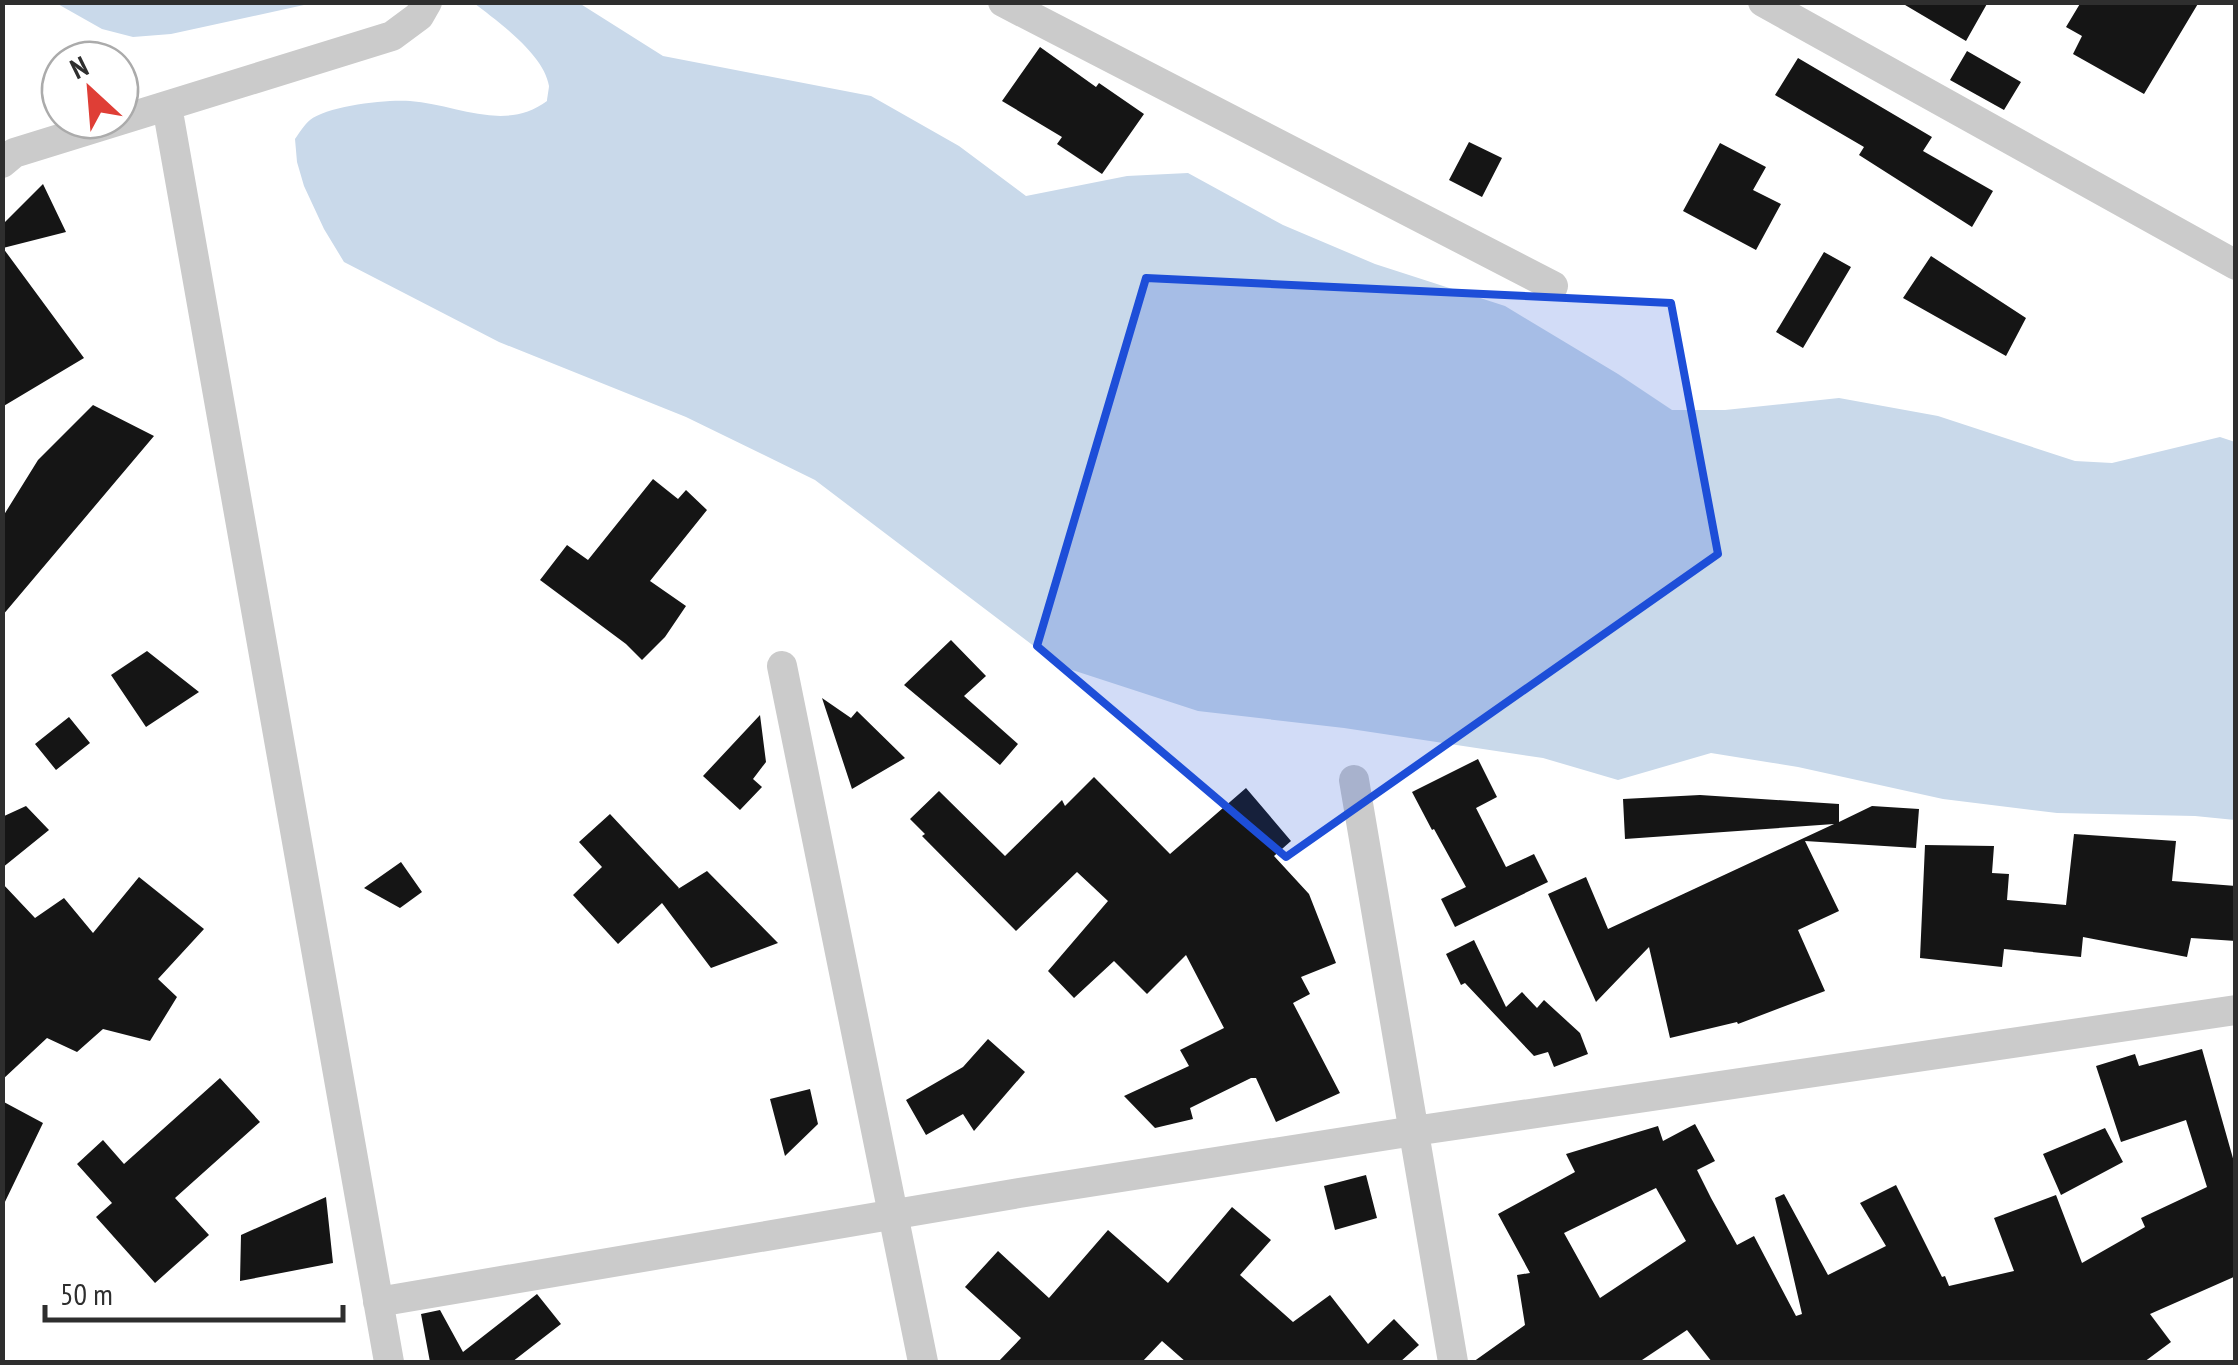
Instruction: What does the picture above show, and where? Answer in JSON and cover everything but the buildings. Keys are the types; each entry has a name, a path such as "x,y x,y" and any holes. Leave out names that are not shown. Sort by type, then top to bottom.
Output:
{"street":[{"path":"1003,2 1553,286"},
{"path":"1763,2 2236,265"},
{"path":"2,163 14,153 392,36 423,9"},
{"path":"167,106 389,1362"},
{"path":"782,666 923,1362"},
{"path":"1354,780 1453,1362"},
{"path":"378,1302 1414,1131 2236,1010"}],"highlighted area":[{"path":"1146,278 1671,303 1718,554 1286,857 1037,646"}],"water":[{"path":"56,3 313,3 171,34 133,37 102,29"},
{"path":"474,3 579,3 663,56 871,96 959,146 1026,196 1127,176 1188,173 1283,225 1375,264 1505,306 1672,410 1725,410 1839,398 1938,416 2075,461 2112,463 2220,437 2235,442 2235,820 2057,813 1943,799 1798,767 1711,753 1618,780 1543,758 1198,711 1060,666 815,480 686,417 499,342 344,262 324,229 297,162 295,139 310,120 343,107 387,101 427,103 497,116 531,110 547,101 549,86 538,62 518,39"}]}
